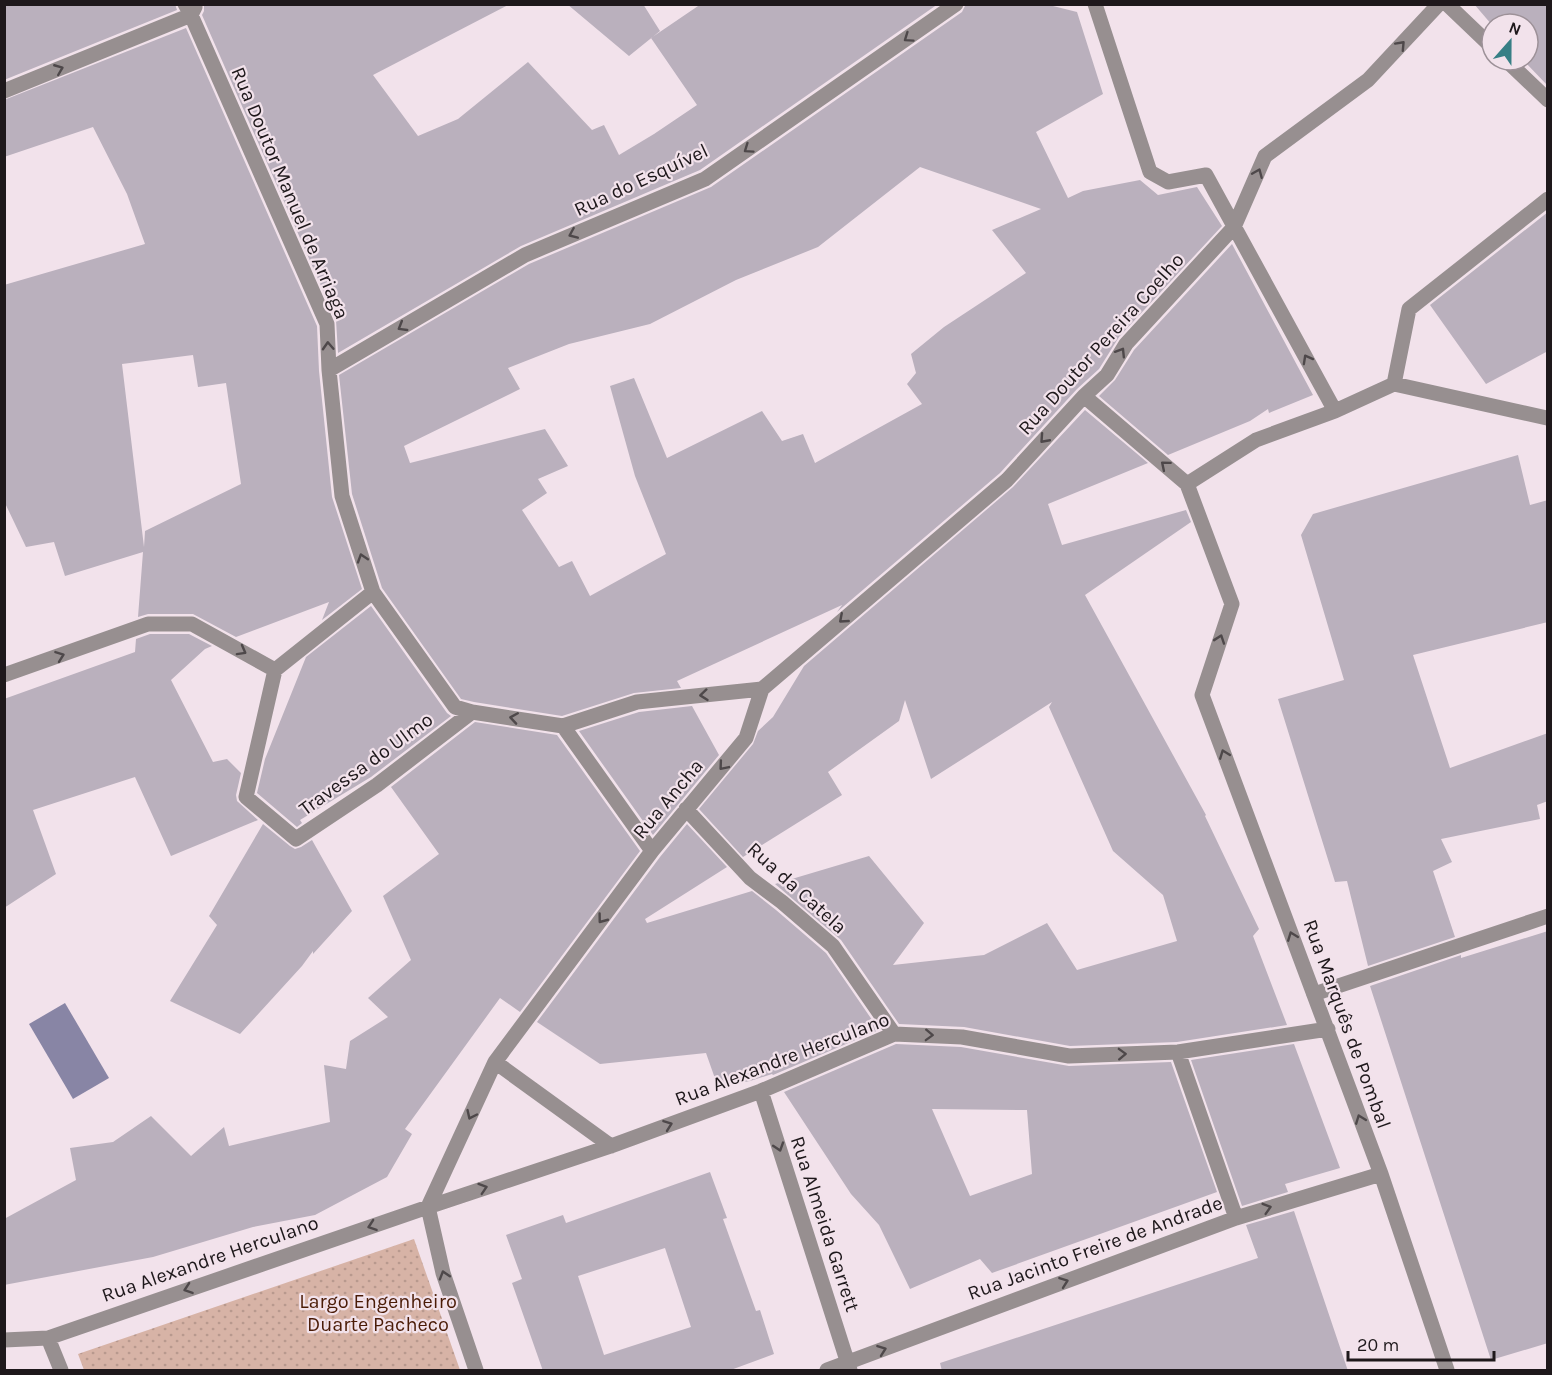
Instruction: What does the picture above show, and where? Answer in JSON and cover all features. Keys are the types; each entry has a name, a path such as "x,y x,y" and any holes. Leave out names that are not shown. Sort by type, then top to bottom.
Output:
{"street":[{"name":"Rua do Esquível","path":"329,370 525,255 705,179 956,4"},
{"path":"1095,4 1150,172 1168,182 1206,174 1335,411"},
{"name":"Rua Doutor Pereira Coelho","path":"762,689 1007,480 1084,396 1107,375 1126,344 1234,227 1265,156 1368,80 1439,4"},
{"path":"1448,4 1480,35"},
{"name":"Rua Doutor Manuel de Arriaga","path":"191,8 327,324 329,370 342,496 373,592 455,706 472,712 564,726 636,702 762,689"},
{"path":"4,91 191,8"},
{"path":"1519,72 1548,100"},
{"path":"1394,384 1409,309 1548,199"},
{"path":"1084,396 1187,484 1256,440 1335,411 1394,384 1547,418"},
{"name":"Rua Marquês de Pombal","path":"1187,484 1232,604 1202,695 1381,1174 1447,1371"},
{"path":"4,675 148,624 192,624 275,670 373,592"},
{"name":"Travessa do Ulmo","path":"275,670 246,797 296,839 377,785 472,712"},
{"name":"Rua Ancha","path":"495,1062 652,851 746,738 762,689"},
{"path":"564,726 652,851"},
{"name":"Rua da Catela","path":"686,809 750,878 833,946 894,1034"},
{"path":"1314,994 1548,916"},
{"name":"Rua Alexandre Herculano","path":"4,1340 48,1338 611,1146 761,1091 894,1034 962,1036 1069,1056 1178,1052 1328,1029"},
{"path":"1178,1052 1236,1218"},
{"path":"476,1371 442,1273 428,1207 495,1062 611,1146"},
{"name":"Rua Almeida Garrett","path":"761,1091 849,1367"},
{"name":"Rua Jacinto Freire de Andrade","path":"827,1371 849,1367 1236,1218 1381,1174"},
{"path":"48,1338 61,1371"}],"green space":[{"name":"Largo Engenheiro Duarte Pacheco","path":"414,1239 460,1370 84,1370 78,1354"}],"shaded area":[{"path":"65,1003 109,1078 73,1099 29,1024"}],"building":[{"path":"4,4 175,4 177,10 4,80"},
{"path":"204,4 510,4 373,75 418,136 458,119 528,62 592,130 604,125 619,155 697,105 651,38 701,4 938,4 700,170 521,246 338,353 336,320 202,15"},
{"path":"567,4 643,4 660,31 629,56"},
{"path":"966,4 1045,4 1077,12 1103,94 1036,132 1068,198 1083,191 1140,180 1158,195 1197,187 1222,226 1119,337 1099,369 1077,389 1000,473 837,612 842,605 677,681 681,688 634,693 562,716 461,699 382,588 352,494 339,375 529,264 711,187 962,12","holes":["920,167 1041,209 992,230 1026,273 944,327 911,354 916,373 907,384 922,404 815,463 803,434 782,441 762,411 667,458 634,378 610,386 635,476 666,554 590,596 572,561 559,567 522,510 547,493 538,479 568,466 545,429 410,463 404,446 520,389 508,368 569,344 650,324 736,280 818,247"]},
{"path":"1474,4 1548,4 1548,86 1535,72 1540,72 1540,12 1481,12"},
{"path":"186,28 317,326 319,371 332,497 362,589 322,620 329,602 236,637 193,614 148,614 138,617 143,552 65,576 54,542 26,547 4,501 4,285 145,244 127,194 93,127 4,157 4,100","holes":["193,355 198,387 226,383 241,484 145,531 144,547 122,364"]},
{"path":"1548,212 1548,351 1486,384 1430,305"},
{"path":"1232,244 1313,395 1269,413 1268,409 1250,421 1168,455 1099,396 1115,380 1134,350"},
{"path":"1085,410 1148,463 1048,504 1062,545 1186,510 1191,522 1085,595 1206,815 1259,929 1253,936 1287,1025 1177,1042 1070,1046 964,1027 899,1024 841,940 775,884 869,856 924,923 893,965 984,955 1047,923 1077,970 1177,941 1163,895 1113,851 1049,707 1052,702 931,779 905,700 899,721 828,772 842,795 743,857 699,809 753,744 758,731 773,717 804,666 1013,487"},
{"path":"1518,455 1530,505 1548,500 1548,622 1413,655 1450,768 1548,733 1548,801 1537,805 1540,819 1441,839 1452,862 1433,871 1455,937 1368,966 1347,881 1335,882 1278,699 1344,680 1301,535 1313,514"},
{"path":"371,606 451,716 371,777 300,820 302,823 297,827 257,793 265,759 306,657"},
{"path":"150,634 189,634 212,646 205,649 171,680 213,762 227,759 241,773 236,795 237,801 258,820 171,856 135,777 33,810 56,874 4,908 4,699 135,652 136,639"},
{"path":"692,706 719,755 653,835 579,731 639,712"},
{"path":"475,722 557,735 640,851 520,1012 500,998 405,1129 412,1134 387,1177 315,1215 253,1227 153,1257 4,1285 4,1219 76,1180 70,1148 113,1142 151,1116 191,1156 224,1127 229,1146 330,1122 324,1065 346,1069 350,1041 388,1017 368,998 411,960 383,896 439,854 391,787"},
{"path":"263,824 295,849 312,840 352,911 313,954 313,951 240,1034 170,1001 217,925 209,916"},
{"path":"687,824 727,867 645,919 647,923 752,891 826,953 879,1030 773,1075 718,1087 706,1053 600,1064 537,1022"},
{"path":"1548,931 1548,1343 1491,1360 1370,986 1461,955 1461,958"},
{"path":"896,1044 961,1047 1069,1066 1171,1062 1217,1192 992,1273 980,1259 910,1289 879,1225 851,1194 784,1092","holes":["932,1109 1027,1110 1032,1174 970,1196"]},
{"path":"1294,1044 1340,1168 1285,1184 1288,1192 1242,1206 1191,1060"},
{"path":"710,1172 727,1218 723,1219 756,1311 760,1310 774,1354 728,1371 543,1371 512,1283 522,1279 506,1235 563,1215 566,1223","holes":["665,1248 691,1327 604,1355 578,1276"]},
{"path":"1294,1211 1348,1371 942,1371 940,1363 1258,1258 1246,1225"}]}
